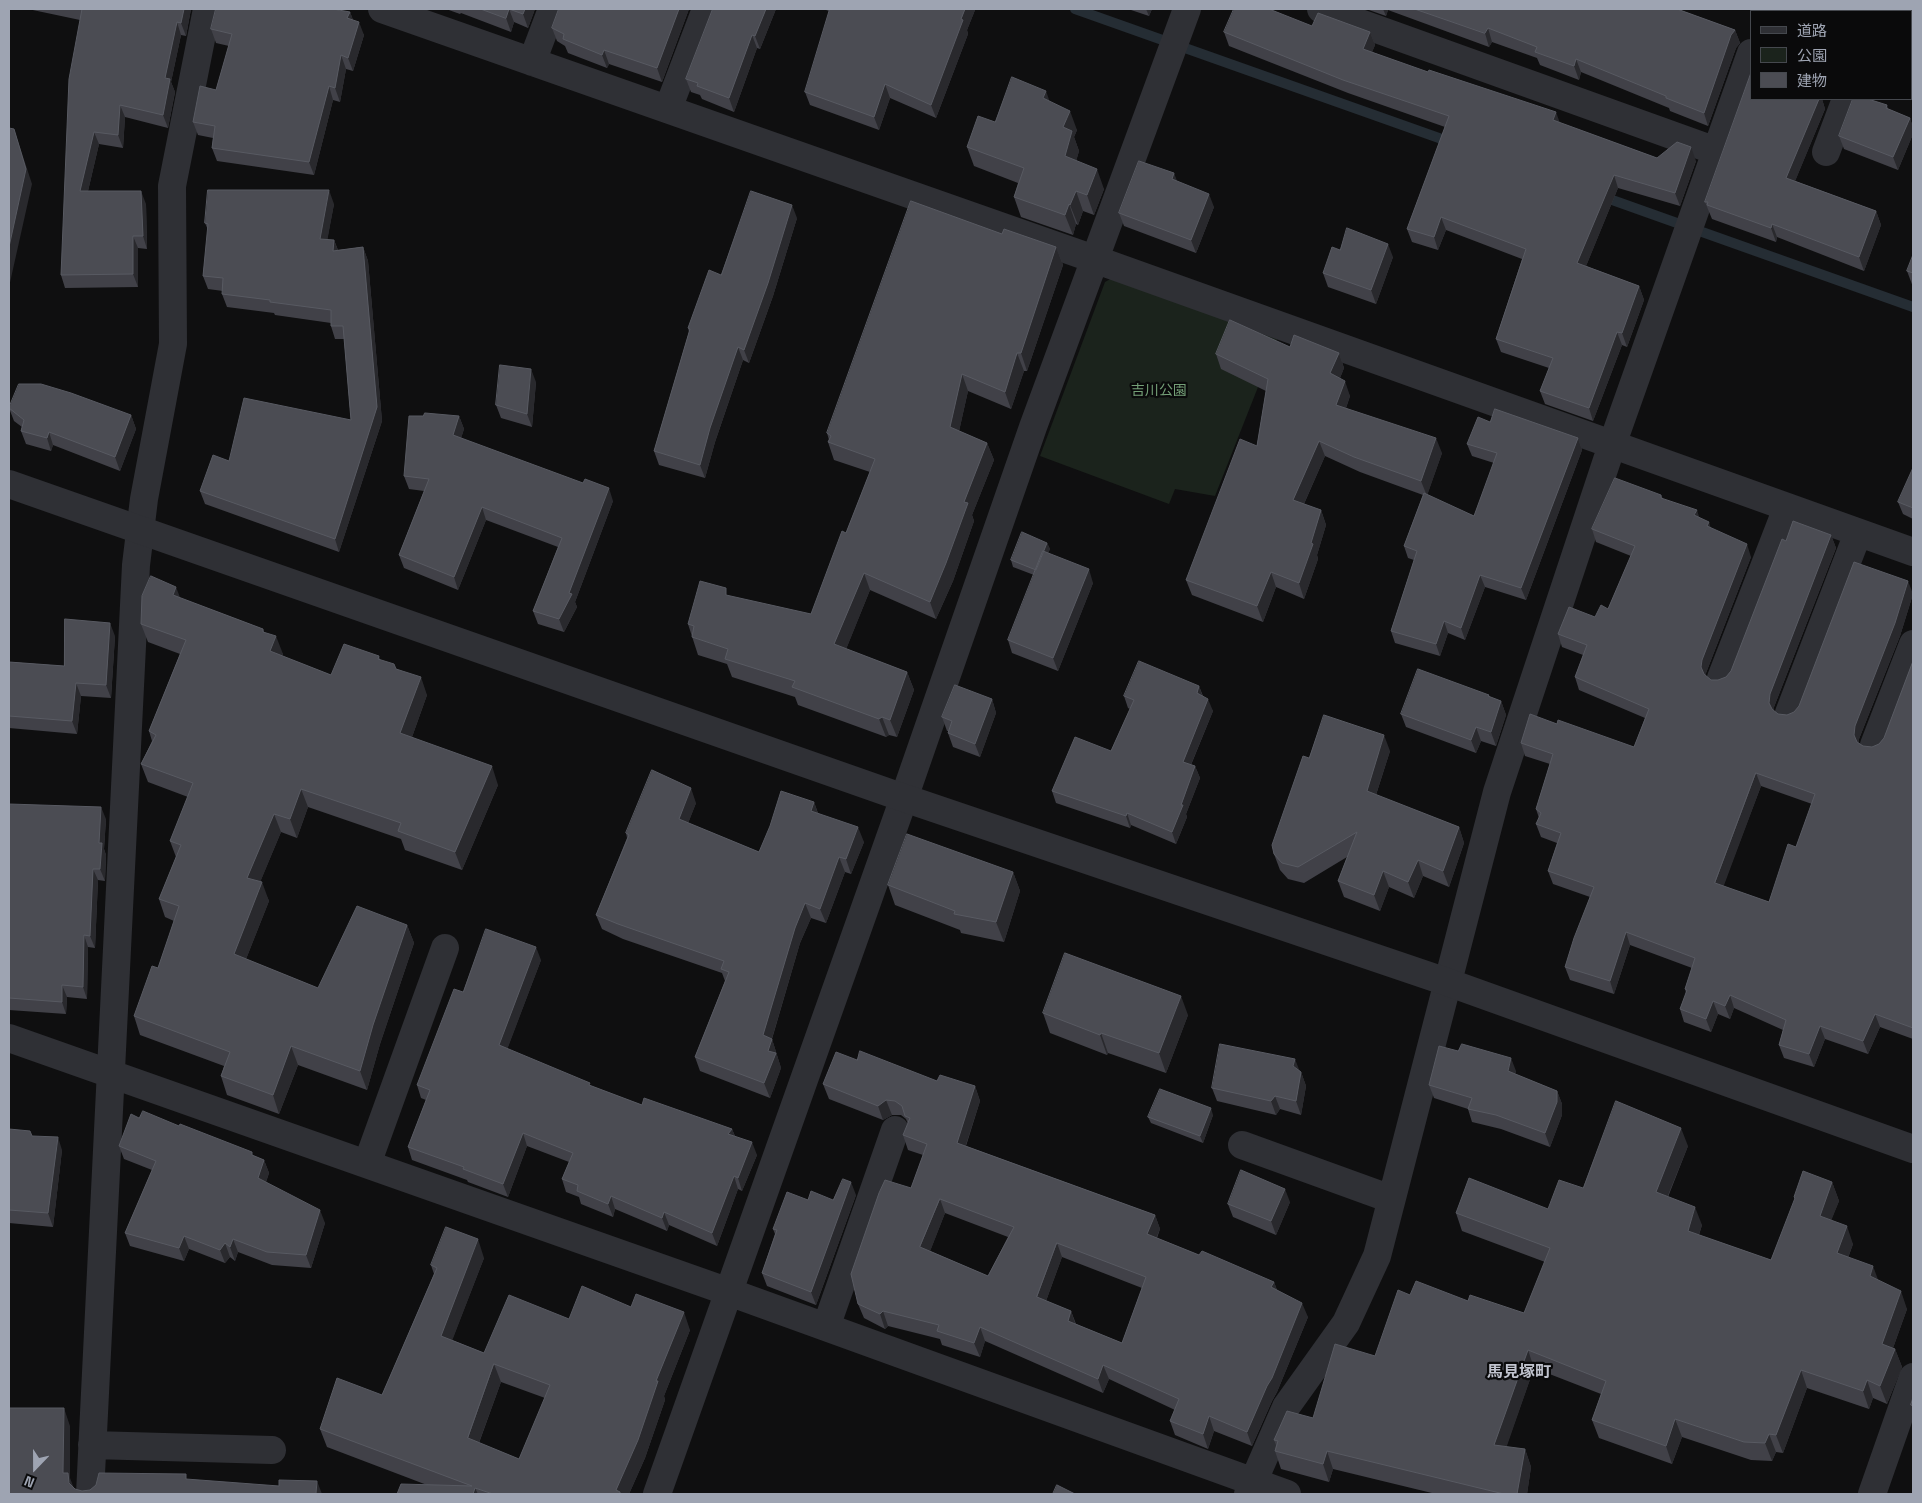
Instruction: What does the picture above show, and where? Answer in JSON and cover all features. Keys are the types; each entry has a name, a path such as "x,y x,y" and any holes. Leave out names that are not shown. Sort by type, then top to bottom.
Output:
{"street":[{"path":"90,1494 136,565 144,499 173,344 172,186 207,9"},
{"path":"382,9 1094,259 1913,552"},
{"path":"532,62 552,9"},
{"path":"668,109 706,9"},
{"path":"658,1494 1033,428 1187,9"},
{"path":"1321,9 1716,152"},
{"path":"1251,1488 1286,1407 1346,1323 1377,1256 1497,792 1612,445 1750,56"},
{"path":"1826,152 1846,100"},
{"path":"9,484 904,798 1447,982 1913,1149"},
{"path":"1721,678 1788,508"},
{"path":"1789,713 1858,533"},
{"path":"1874,745 1913,644"},
{"path":"367,1164 445,948"},
{"path":"9,1038 826,1327 1251,1488 1287,1494"},
{"path":"826,1327 895,1130"},
{"path":"1242,1145 1391,1199"},
{"path":"1872,1494 1913,1377"},
{"path":"92,1445 272,1450"}],"green space":[{"name":"吉川公園","path":"1114,277 1277,339 1215,496 1175,489 1169,504 1040,456 1105,282"}],"building":[{"path":"82,9 184,9 181,23 177,22 165,78 170,79 163,115 120,105 118,135 94,132 80,191 141,191 143,236 133,236 133,274 61,275 69,79"},
{"path":"216,9 333,9 350,12 347,18 359,22 348,58 341,55 335,88 329,86 309,162 212,148 215,126 193,122 200,86 216,90 232,34 211,29"},
{"path":"481,9 509,9 506,18"},
{"path":"509,9 525,9 523,14"},
{"path":"559,9 679,9 657,68 604,50 602,55 563,39 564,34 552,28"},
{"path":"713,9 766,9 755,36 752,35 729,98 697,86 698,83 686,79"},
{"path":"830,9 965,9 961,19 963,20 931,105 885,84 874,117 805,92"},
{"path":"1234,9 1269,9 1312,26 1318,13 1370,32 1363,49 1428,72 1429,70 1556,112 1553,120 1657,158 1677,142 1691,147 1675,193 1614,175 1577,263 1639,286 1622,333 1617,332 1589,408 1540,391 1553,358 1496,339 1526,249 1441,217 1434,237 1407,229 1449,116 1343,80 1224,32"},
{"path":"1415,9 1677,9 1735,30 1731,35 1704,113 1576,59 1574,66 1535,52 1537,47 1488,28 1485,33"},
{"path":"1780,9 1827,9 1826,10"},
{"path":"1859,9 1913,9 1913,21 1912,10"},
{"path":"1750,76 1750,100 1819,100 1786,178 1876,211 1859,257 1772,224 1771,228 1707,205 1708,202 1705,202"},
{"path":"1012,77 1046,91 1043,98 1070,111 1063,127 1072,131 1065,156 1097,169 1087,195 1076,191 1065,215 1014,197 1024,168 967,147 978,116 995,122"},
{"path":"1853,100 1871,100 1887,105 1886,108 1910,118 1893,157 1839,136"},
{"path":"9,128 14,129 26,169 9,247"},
{"path":"1139,161 1174,173 1172,179 1209,194 1191,240 1119,213"},
{"path":"208,190 329,190 320,239 334,240 333,251 363,247 377,407 335,539 200,491 213,455 229,461 244,398 351,420 343,326 331,326 331,310 222,294 223,278 203,276 208,224 205,223"},
{"path":"751,191 792,205 768,283 744,350 738,347 710,428 700,465 654,451 690,329 688,328 709,270 721,275"},
{"path":"911,201 1002,234 1004,229 1056,247 1021,353 1017,353 1005,392 962,374 950,427 987,443 964,502 968,503 930,602 864,573 834,644 907,672 890,720 882,717 879,719 792,687 795,681 725,659 728,649 692,637 694,626 688,624 700,581 726,588 726,595 811,614 842,531 846,533 875,459 828,442 831,436 827,433"},
{"path":"1347,228 1388,244 1371,290 1323,273 1332,247 1340,250"},
{"path":"1913,255 1913,273 1907,271"},
{"path":"1230,320 1290,347 1294,335 1339,353 1330,373 1345,381 1336,405 1436,438 1421,481 1354,457 1319,441 1293,500 1321,510 1311,543 1313,544 1299,583 1271,572 1257,606 1186,580 1240,439 1257,446 1268,379 1216,354"},
{"path":"500,365 531,369 527,414 496,405"},
{"path":"19,384 41,384 131,415 115,457 49,432 47,438 21,431 24,420 9,408"},
{"path":"1495,409 1578,438 1521,588 1480,575 1461,628 1444,621 1436,644 1391,631 1417,551 1404,546 1424,493 1474,516 1497,453 1467,444 1478,417 1490,422"},
{"path":"425,413 459,416 453,435 583,483 585,479 609,488 569,593 572,594 559,619 533,611 562,538 482,507 454,577 399,555 429,479 404,476 409,416 423,416"},
{"path":"1913,468 1913,508 1898,502"},
{"path":"1615,478 1661,495 1661,498 1697,510 1694,515 1709,522 1707,526 1747,544 1702,660 1701,667 1704,674 1711,680 1726,677 1731,671 1782,539 1786,541 1793,521 1831,535 1770,694 1769,703 1778,714 1787,715 1794,712 1799,706 1854,562 1908,581 1895,623 1855,726 1854,735 1857,742 1863,746 1872,747 1879,744 1884,738 1913,661 1913,1028 1875,1014 1863,1041 1820,1026 1809,1054 1779,1045 1786,1020 1730,995 1725,1006 1713,1001 1706,1019 1680,1009 1695,958 1626,932 1610,981 1565,967 1594,887 1548,871 1561,833 1536,824 1541,813 1536,809 1553,754 1521,743 1530,714 1557,724 1558,720 1634,747 1649,709 1575,677 1587,645 1558,634 1569,607 1595,617 1601,605 1608,609 1635,546 1592,529","holes":["1756,773 1815,794 1796,847 1788,844 1769,902 1715,883"]},
{"path":"1022,532 1047,543 1036,570 1011,560"},
{"path":"1043,551 1089,569 1053,658 1008,640"},
{"path":"151,576 176,587 173,595 263,629 263,632 276,636 270,651 331,675 344,644 379,656 378,659 394,664 396,669 421,677 400,733 492,766 455,852 398,831 401,823 301,789 290,819 274,814 247,878 262,882 234,954 318,988 357,906 407,925 373,1025 360,1071 291,1046 273,1095 221,1076 230,1052 134,1016 152,966 158,968 179,906 159,899 181,845 170,841 193,783 141,764 156,735 149,731 186,640 141,624 142,596"},
{"path":"65,619 110,623 106,685 76,683 72,721 9,716 9,662 64,666"},
{"path":"1139,661 1199,686 1197,693 1208,699 1183,762 1195,766 1181,805 1183,805 1172,832 1127,813 1126,816 1052,791 1075,737 1111,751 1134,700 1124,696"},
{"path":"1418,669 1501,701 1491,732 1476,727 1471,740 1401,714"},
{"path":"955,685 992,699 975,744 948,733 952,721 942,717"},
{"path":"1324,715 1384,735 1367,791 1459,827 1443,871 1418,860 1408,882 1383,871 1374,895 1338,881 1357,832 1298,867 1282,863 1274,854 1272,845 1303,756 1309,758"},
{"path":"652,770 691,788 679,819 759,852 770,826 781,791 814,802 811,811 858,827 846,859 839,857 820,909 805,903 795,928 763,1035 772,1039 768,1051 776,1053 764,1083 695,1057 729,972 721,969 724,961 596,915 629,835 626,833"},
{"path":"9,804 101,807 99,843 102,843 100,869 93,869 90,936 84,935 83,987 62,985 62,1002 9,998"},
{"path":"907,834 1013,872 996,922 954,914 955,911 888,885"},
{"path":"486,929 536,947 499,1045 590,1083 589,1085 642,1105 644,1098 732,1129 728,1134 752,1142 738,1178 734,1176 712,1233 664,1212 662,1218 611,1196 608,1204 577,1191 578,1185 562,1179 573,1153 523,1133 503,1184 463,1169 464,1167 408,1147 430,1090 417,1085 454,989 463,992"},
{"path":"1065,953 1181,996 1159,1053 1101,1033 1100,1035 1043,1013"},
{"path":"1220,1044 1295,1059 1293,1066 1301,1072 1296,1101 1275,1096 1271,1101 1212,1088"},
{"path":"1462,1044 1511,1058 1508,1071 1557,1091 1557,1102 1545,1133 1496,1115 1468,1109 1472,1098 1429,1085 1439,1046 1458,1051"},
{"path":"860,1051 937,1081 940,1075 975,1086 957,1143 1155,1215 1147,1234 1199,1255 1202,1251 1274,1282 1271,1287 1302,1303 1272,1378 1247,1432 1209,1416 1203,1434 1170,1421 1179,1399 1103,1365 1098,1379 980,1327 974,1343 937,1331 939,1325 883,1311 880,1314 858,1304 851,1274 879,1193 885,1180 911,1188 927,1144 903,1135 910,1118 905,1116 902,1106 895,1101 886,1100 878,1106 823,1084 836,1052 857,1060","holes":["940,1199 1014,1227 988,1276 920,1247","1057,1243 1146,1277 1122,1343 1068,1321 1071,1311 1037,1297"]},
{"path":"1160,1089 1211,1108 1200,1136 1148,1117"},
{"path":"1616,1101 1681,1128 1656,1192 1695,1207 1688,1231 1771,1260 1795,1198 1803,1171 1832,1182 1820,1216 1847,1226 1837,1253 1873,1266 1870,1276 1901,1291 1882,1344 1895,1349 1880,1386 1867,1380 1863,1391 1801,1370 1776,1435 1769,1434 1765,1443 1744,1442 1675,1419 1666,1446 1592,1420 1606,1381 1528,1350 1494,1445 1525,1449 1517,1494 1504,1494 1327,1451 1323,1464 1275,1451 1278,1441 1274,1440 1287,1411 1313,1418 1335,1344 1375,1356 1398,1290 1410,1295 1416,1281 1468,1301 1470,1295 1524,1313 1550,1248 1456,1213 1469,1178 1548,1209 1559,1180 1583,1188"},
{"path":"143,1111 252,1152 252,1155 264,1160 258,1178 320,1210 306,1255 267,1252 233,1239 230,1247 225,1243 220,1250 184,1236 179,1248 125,1233 156,1161 119,1146 131,1114 139,1118"},
{"path":"9,1129 30,1131 32,1136 58,1137 48,1213 9,1210"},
{"path":"1241,1170 1285,1189 1271,1221 1228,1204"},
{"path":"843,1179 851,1182 811,1292 762,1273 777,1230 773,1229 787,1192 808,1200 811,1191 833,1200"},
{"path":"446,1227 478,1239 441,1336 484,1353 509,1295 569,1319 582,1286 631,1307 636,1294 684,1312 656,1381 658,1381 638,1440 616,1490 620,1494 493,1494 475,1488 473,1494 397,1494 401,1484 472,1486 320,1429 337,1378 382,1395 437,1268 431,1265","holes":["494,1364 550,1385 519,1459 468,1438"]},
{"path":"9,1408 64,1408 63,1473 68,1473 69,1483 75,1489 82,1491 90,1490 96,1485 99,1473 186,1474 186,1479 279,1486 279,1480 317,1481 316,1494 9,1494"},
{"path":"1057,1485 1075,1494 1053,1494"}],"waterway":[{"path":"1075,9 1453,143"},
{"path":"1601,196 1913,307"}],"district":[{"name":"馬見塚町","path":"1519,1373"}]}
